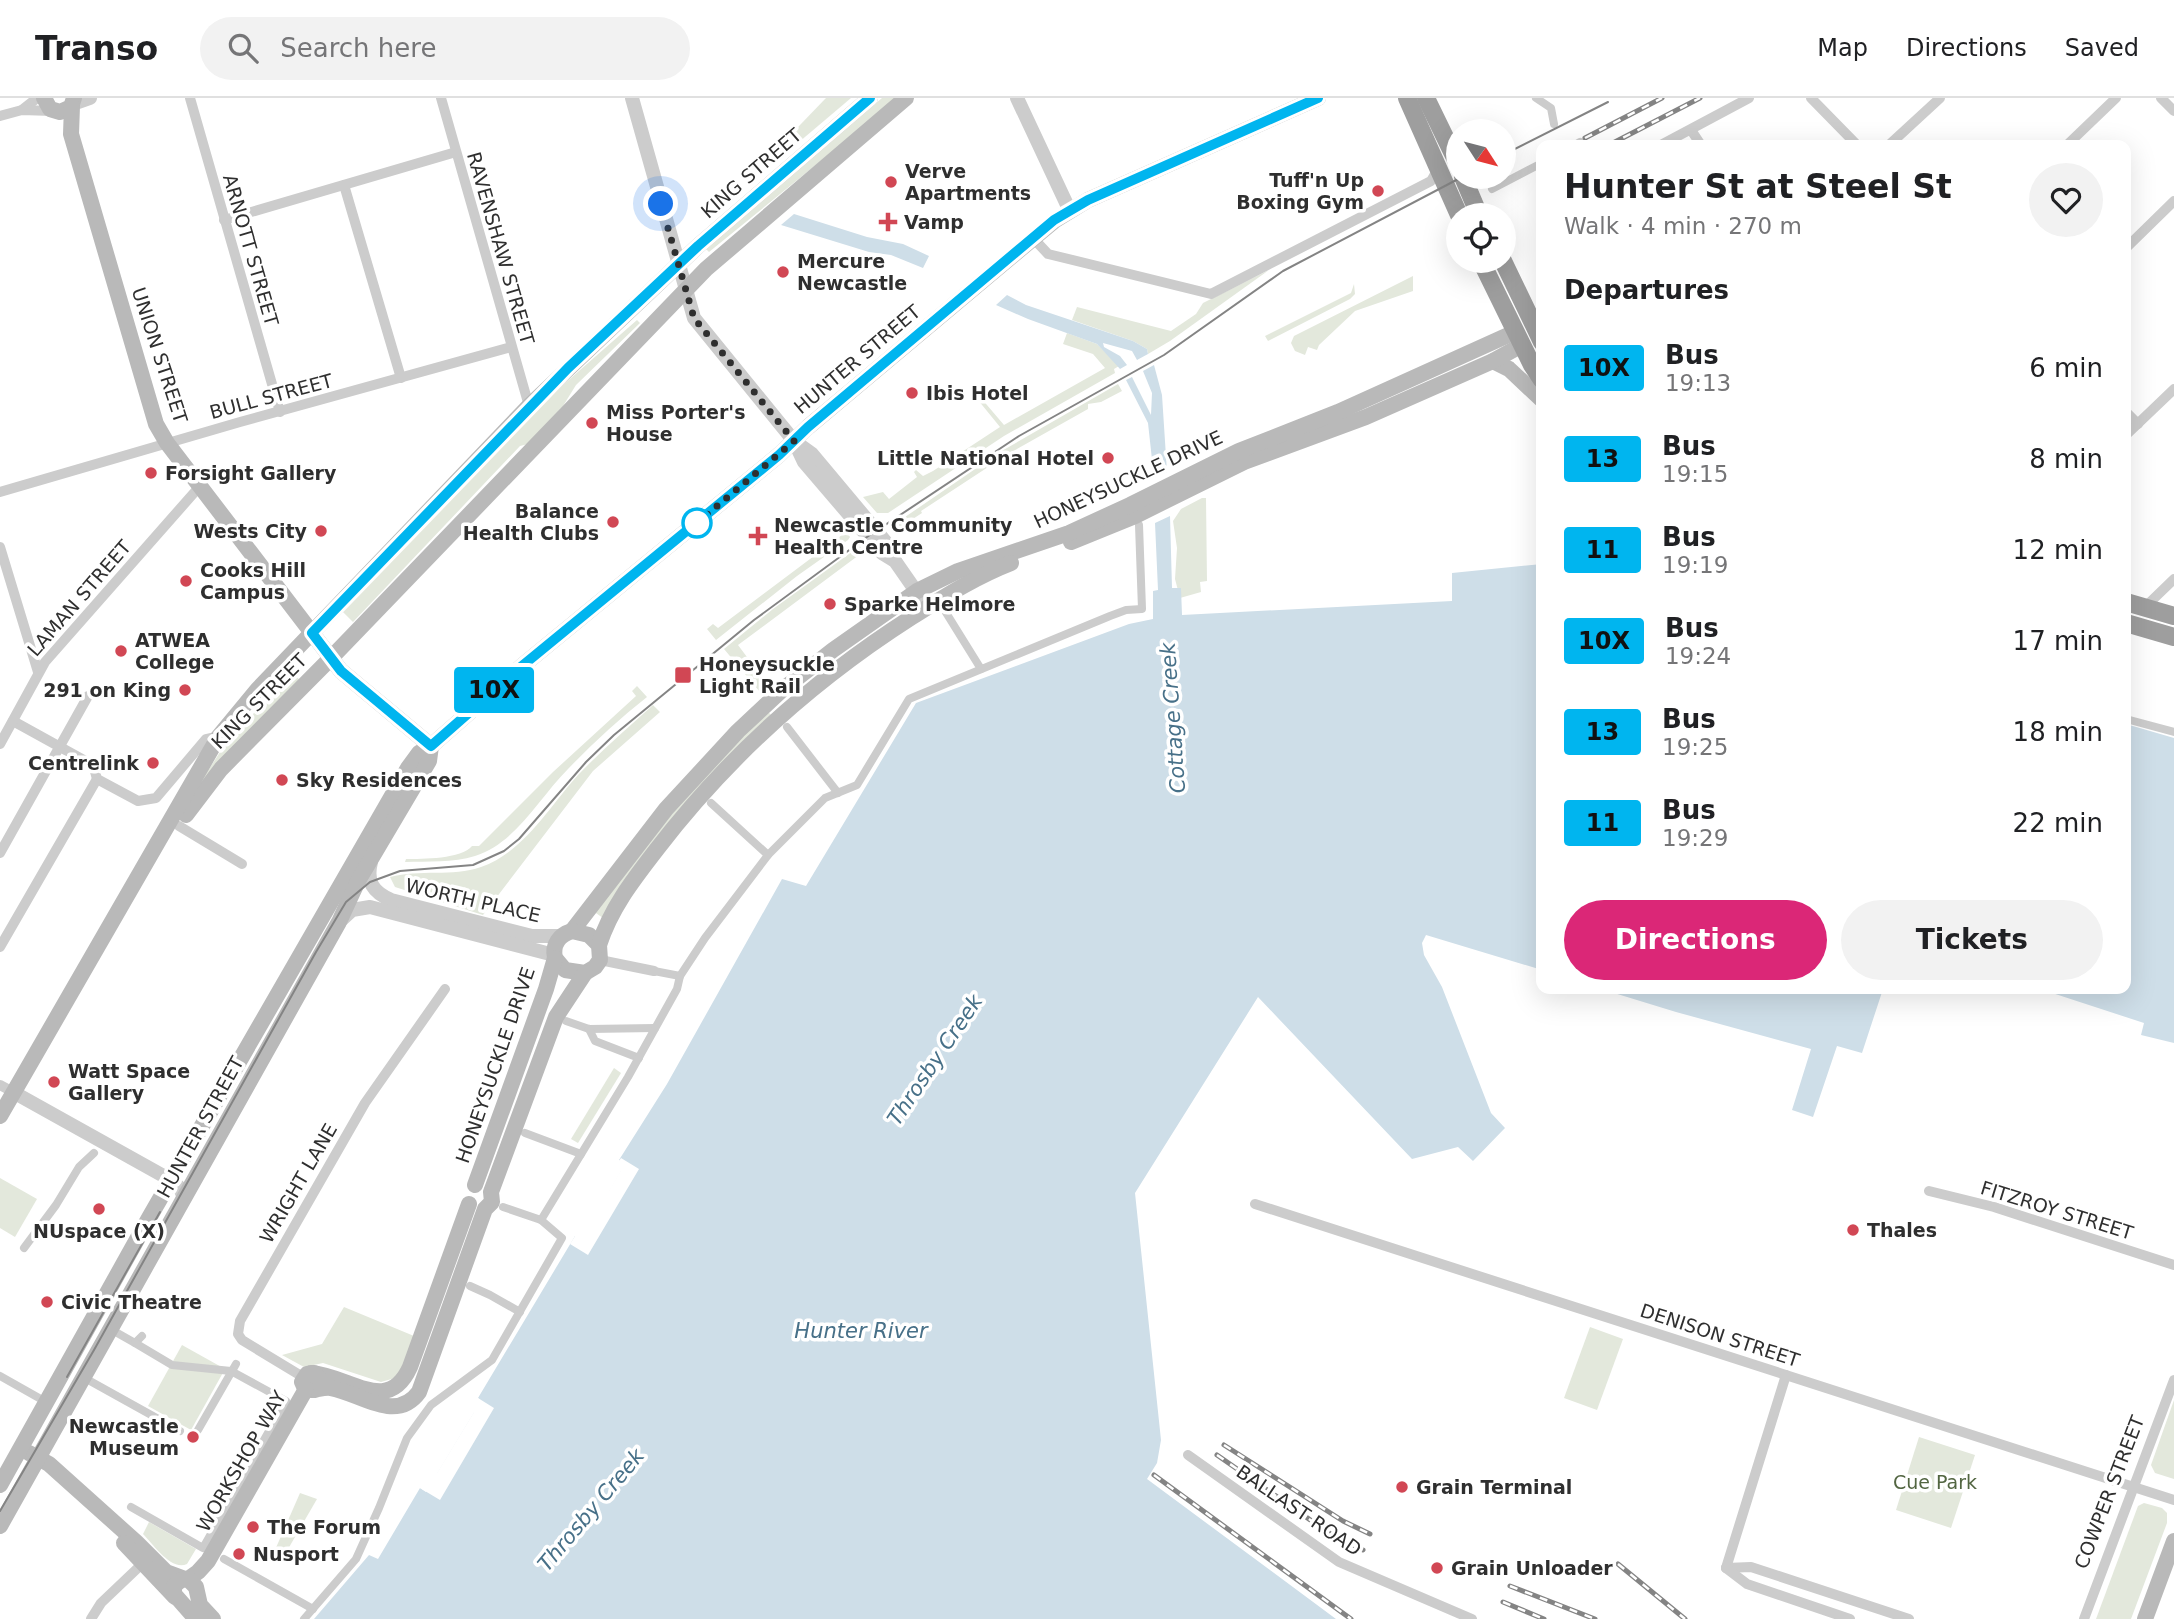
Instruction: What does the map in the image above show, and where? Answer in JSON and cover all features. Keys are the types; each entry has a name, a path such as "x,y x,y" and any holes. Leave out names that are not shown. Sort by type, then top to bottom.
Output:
{"highway":[{"path":"1407,98 1454,203"},
{"path":"1426,98 1446,139"},
{"path":"1487,273 1536,369"},
{"path":"1509,273 1536,330"},
{"name":"HONEYSUCKLE DRIVE","path":"1519,338 1536,334"},
{"path":"2131,604 2174,616"},
{"path":"2131,624 2174,637"}],"main road":[{"name":"KING STREET","path":"0,1116 7,1088 137,878 219,736 257,690 529,406 677,266 870,98"},
{"name":"KING STREET","path":"137,878 221,769 685,290 779,205 906,98"},
{"name":"HUNTER STREET","path":"0,1485 419,753 431,746 522,666 1069,209 1318,98"},
{"path":"51,107 63,112 73,103"},
{"name":"UNION STREET","path":"73,103 71,134 156,425 341,671 431,746"},
{"name":"UNION STREET","path":"51,107 71,134"},
{"name":"HONEYSUCKLE DRIVE","path":"1172,491 1366,418 1493,361 1519,338"},
{"name":"HONEYSUCKLE DRIVE","path":"600,952 611,914 638,874 720,775 818,685 892,630 992,570 1080,539 1172,491 1239,451 1519,338"},
{"path":"1493,361 1509,369 1536,394"},
{"name":"HONEYSUCKLE DRIVE","path":"567,933 659,817 738,731 823,657 917,591 958,571 1044,543 1149,503"},
{"name":"HUNTER STREET","path":"0,1526 339,922 358,881 429,761 431,746"},
{"path":"567,933 589,935 600,952 595,967 585,973 565,970 554,957 556,943 567,933"},
{"name":"HONEYSUCKLE DRIVE","path":"475,1185 547,989 554,957"},
{"name":"HONEYSUCKLE DRIVE","path":"491,1192 556,1017 566,998 585,973"},
{"path":"475,1185 484,1185 491,1192 492,1202 485,1209 423,1384 415,1398 409,1403 393,1407 309,1382 332,1376 379,1392 400,1386 411,1367 469,1204 468,1193 475,1185"},
{"path":"469,1204 478,1210 485,1209"},
{"name":"WORKSHOP WAY","path":"191,1586 218,1556 309,1382"},
{"path":"21,1448 49,1464 94,1506 146,1560 196,1619"},
{"path":"2145,1619 2174,1541"},
{"path":"146,1560 191,1586 200,1605 213,1619"},
{"path":"176,1598 189,1602 191,1586"}],"street":[{"path":"22,110 37,98"},
{"path":"73,103 90,98"},
{"name":"ARNOTT STREET","path":"190,98 280,412"},
{"name":"RAVENSHAW STREET","path":"441,98 529,406"},
{"path":"632,98 677,266 694,318 794,441 811,454 889,546 895,561 927,607"},
{"path":"1017,98 1069,209"},
{"path":"1536,98 1552,108 1554,124"},
{"path":"1671,140 1749,98"},
{"path":"1811,98 1852,140"},
{"path":"1894,140 1940,98"},
{"path":"2072,140 2116,98"},
{"path":"2161,98 2174,111"},
{"path":"0,116 51,107"},
{"path":"1691,130 1697,140"},
{"path":"224,220 456,152"},
{"path":"1516,177 1536,166"},
{"path":"1033,238 1048,254 1211,294 1431,181 1438,169"},
{"path":"344,185 401,378"},
{"path":"2131,243 2174,201"},
{"name":"BULL STREET","path":"0,492 511,347"},
{"path":"2131,430 2174,389"},
{"path":"2131,417 2138,424"},
{"name":"LAMAN STREET","path":"0,744 38,672 52,652 200,486"},
{"path":"541,1220 639,1058 677,989 680,976 705,937 768,855 825,798 857,785 909,699 1110,616 1126,610 1142,609 1139,525"},
{"path":"0,547 38,672"},
{"path":"2144,608 2174,579"},
{"path":"945,611 981,669"},
{"path":"0,853 88,696"},
{"path":"2131,720 2174,732"},
{"path":"0,947 97,779 94,768 89,763 13,721"},
{"path":"787,726 838,793"},
{"path":"97,779 138,801 156,799 206,739 219,736"},
{"path":"711,803 768,855"},
{"path":"179,826 242,864"},
{"name":"WORTH PLACE","path":"374,853 369,869 370,884 377,893 391,900 532,936 567,933"},
{"name":"WORTH PLACE","path":"339,922 356,908 374,907 554,957"},
{"path":"600,952 654,971 680,976"},
{"name":"WRIGHT LANE","path":"309,1382 296,1371 244,1342 238,1331 242,1318 338,1147 394,1060 445,989"},
{"path":"566,1021 589,1029 655,1028"},
{"path":"589,1029 594,1041 639,1058"},
{"path":"7,1088 172,1181 184,1198"},
{"path":"525,1133 581,1154"},
{"path":"24,1248 56,1205 79,1167 94,1153"},
{"name":"FITZROY STREET","path":"1930,1191 1994,1207 2174,1265"},
{"name":"DENISON STREET","path":"1255,1204 2174,1500"},
{"path":"304,1619 356,1559 407,1438 430,1405 492,1360 562,1238 541,1220 503,1207"},
{"path":"470,1286 520,1312"},
{"path":"112,1330 139,1339 172,1364 233,1367 286,1401 203,1548 131,1507"},
{"path":"198,1430 233,1367"},
{"path":"1726,1568 1786,1375"},
{"path":"0,1376 39,1398"},
{"name":"COWPER STREET","path":"2084,1619 2174,1380"},
{"path":"90,1381 180,1431"},
{"name":"BALLAST ROAD","path":"1188,1455 1339,1562 1472,1619"},
{"path":"218,1556 313,1609"},
{"path":"90,1619 101,1603 146,1560"},
{"path":"1726,1568 1751,1567 1909,1619"},
{"path":"1726,1568 1747,1584 1846,1618 1848,1599"}],"green space":[{"path":"826,98 851,98 779,159 774,152"},
{"path":"882,98 898,98 709,252 705,248"},
{"path":"1269,270 1148,354 1147,349 1133,341 1072,320 1077,307 1171,331 1196,314 1203,303"},
{"path":"1413,276 1413,291 1355,311 1317,350 1308,347 1305,355 1295,351 1291,343 1294,336"},
{"path":"1354,284 1355,294 1350,299 1268,341 1265,336 1351,293"},
{"path":"637,320 640,323 576,385 563,406 528,444 520,446 353,622 342,611 555,392"},
{"path":"1067,333 1097,344 1119,366 1114,369 1115,373 1004,436 888,513 877,513 863,497 883,492 889,499 917,477 914,472 916,470 923,476 933,471 1000,427 978,400 981,398 1004,425 1105,368 1093,354 1063,344"},
{"path":"1118,384 1122,391 1101,402 1088,404 1088,409 1008,454 893,532 889,528 1000,452"},
{"path":"1206,498 1207,581 1200,582 1201,592 1180,598 1175,579 1177,548 1173,521 1181,509"},
{"path":"845,530 850,537 848,540 797,576 716,640 707,629 713,624 718,628 842,535"},
{"path":"860,546 863,552 738,645 768,685 760,692 724,649 773,609"},
{"path":"291,672 300,680 175,821 224,746"},
{"path":"637,686 647,697 577,759 503,841 490,850 467,858 405,862 406,859 451,856 472,846 479,846 553,772 636,696 632,691"},
{"path":"653,705 660,712 593,771 483,915 395,887 390,877 470,870 496,860 510,851 535,827 578,775"},
{"path":"767,710 774,719 603,918 593,911 639,847"},
{"path":"614,1068 621,1073 578,1143 571,1139"},
{"path":"0,1178 37,1199 15,1237 0,1228"},
{"path":"344,1307 414,1336 405,1365 395,1378 381,1382 323,1363 304,1367 282,1355 322,1344"},
{"path":"1590,1327 1623,1339 1597,1410 1564,1398"},
{"path":"182,1345 225,1369 191,1430 148,1406"},
{"path":"2174,1400 2174,1479 2155,1473 2151,1465"},
{"name":"Cue Park","path":"1919,1437 1975,1455 1951,1528 1896,1510"},
{"path":"300,1493 317,1499 284,1556 275,1550"},
{"path":"2144,1503 2162,1508 2167,1513 2167,1523 2131,1619 2096,1619 2138,1506"},
{"path":"149,1522 196,1549 187,1564 175,1564 169,1560 143,1534"}],"water":[{"path":"794,214 867,237 903,244 929,256 923,268 891,255 869,252 781,225"},
{"path":"1007,295 1026,305 1133,341 1147,349 1148,354 1137,360 1132,351 1103,343 1104,347 1120,356 1127,365 1120,369 1097,344 996,305"},
{"path":"1154,365 1162,395 1167,472 1154,478 1148,423 1126,380 1132,377 1151,415 1152,393 1143,371"},
{"name":"Hunter River","path":"1170,516 1172,588 1181,588 1182,615 1452,601 1452,573 1536,565 1536,968 1426,935 1422,943 1424,955 1442,987 1491,1113 1505,1128 1473,1161 1458,1147 1412,1159 1258,997 1135,1193 1161,1440 1157,1463 1147,1479 1336,1619 314,1619 369,1555 378,1559 420,1488 426,1492 481,1401 478,1398 575,1236 583,1238 625,1164 619,1160 667,1084 782,879 806,886 916,703 1129,624 1153,619 1153,591 1158,590 1155,523"},
{"path":"2131,725 2174,738 2174,1043 2141,1035 2144,1023 2055,994 2131,994"},
{"path":"1617,994 1881,994 1862,1053 1837,1046 1813,1117 1792,1110 1811,1049"}],"pier":[{"path":"621,1158 639,1169 588,1255 570,1244 577,1233 585,1231 621,1170 621,1166 617,1164"},
{"path":"478,1398 494,1408 440,1500 420,1488 422,1485 425,1487 434,1472 437,1473 474,1412 472,1410"}],"tram line":[{"path":"1516,148 1608,102"},
{"path":"0,1511 94,1350 346,902 370,882 400,871 473,865 504,851 519,839 586,762 614,735 754,620 867,537 1019,436 1164,355 1283,271 1446,185"},
{"path":"67,1377 160,1212"}],"railway":[{"path":"1585,138 1662,98"},
{"path":"1619,140 1700,98"},
{"path":"1224,1445 1343,1521 1370,1534"},
{"path":"1217,1455 1329,1533 1363,1550"},
{"path":"1154,1475 1351,1619"},
{"path":"1618,1564 1685,1619"},
{"path":"1510,1586 1595,1619"},
{"path":"1503,1602 1544,1619"}],"bus line":[{"name":"10X","path":"870,98 698,246 568,368 312,633 341,671 431,746 522,666 779,455 808,427 1069,209 1318,98"}],"place":[{"name":"Verve Apartments","path":"891,182"},
{"name":"Tuff'n Up Boxing Gym","path":"1378,191"},
{"name":"Vamp","path":"888,222"},
{"name":"Mercure Newcastle","path":"783,272"},
{"name":"Ibis Hotel","path":"912,393"},
{"name":"Miss Porter's House","path":"592,423"},
{"name":"Little National Hotel","path":"1108,458"},
{"name":"Forsight Gallery","path":"151,473"},
{"name":"Balance Health Clubs","path":"613,522"},
{"name":"Wests City","path":"321,531"},
{"name":"Newcastle Community Health Centre","path":"758,536"},
{"name":"Cooks Hill Campus","path":"186,581"},
{"name":"Sparke Helmore","path":"830,604"},
{"name":"ATWEA College","path":"121,651"},
{"name":"Honeysuckle Light Rail","path":"683,675"},
{"name":"291 on King","path":"185,690"},
{"name":"Centrelink","path":"153,763"},
{"name":"Sky Residences","path":"282,780"},
{"name":"Watt Space Gallery","path":"54,1082"},
{"name":"NUspace (X)","path":"99,1209"},
{"name":"Thales","path":"1853,1230"},
{"name":"Civic Theatre","path":"47,1302"},
{"name":"Newcastle Museum","path":"193,1437"},
{"name":"Grain Terminal","path":"1402,1487"},
{"name":"The Forum","path":"253,1527"},
{"name":"Nusport","path":"239,1554"},
{"name":"Grain Unloader","path":"1437,1568"}],"route":[{"path":"661,204 694,318 794,441 697,523"}],"water label":[{"name":"Cottage Creek","path":"1173,718"},
{"name":"Throsby Creek","path":"935,1060"},
{"name":"Throsby Creek","path":"591,1510"}]}
